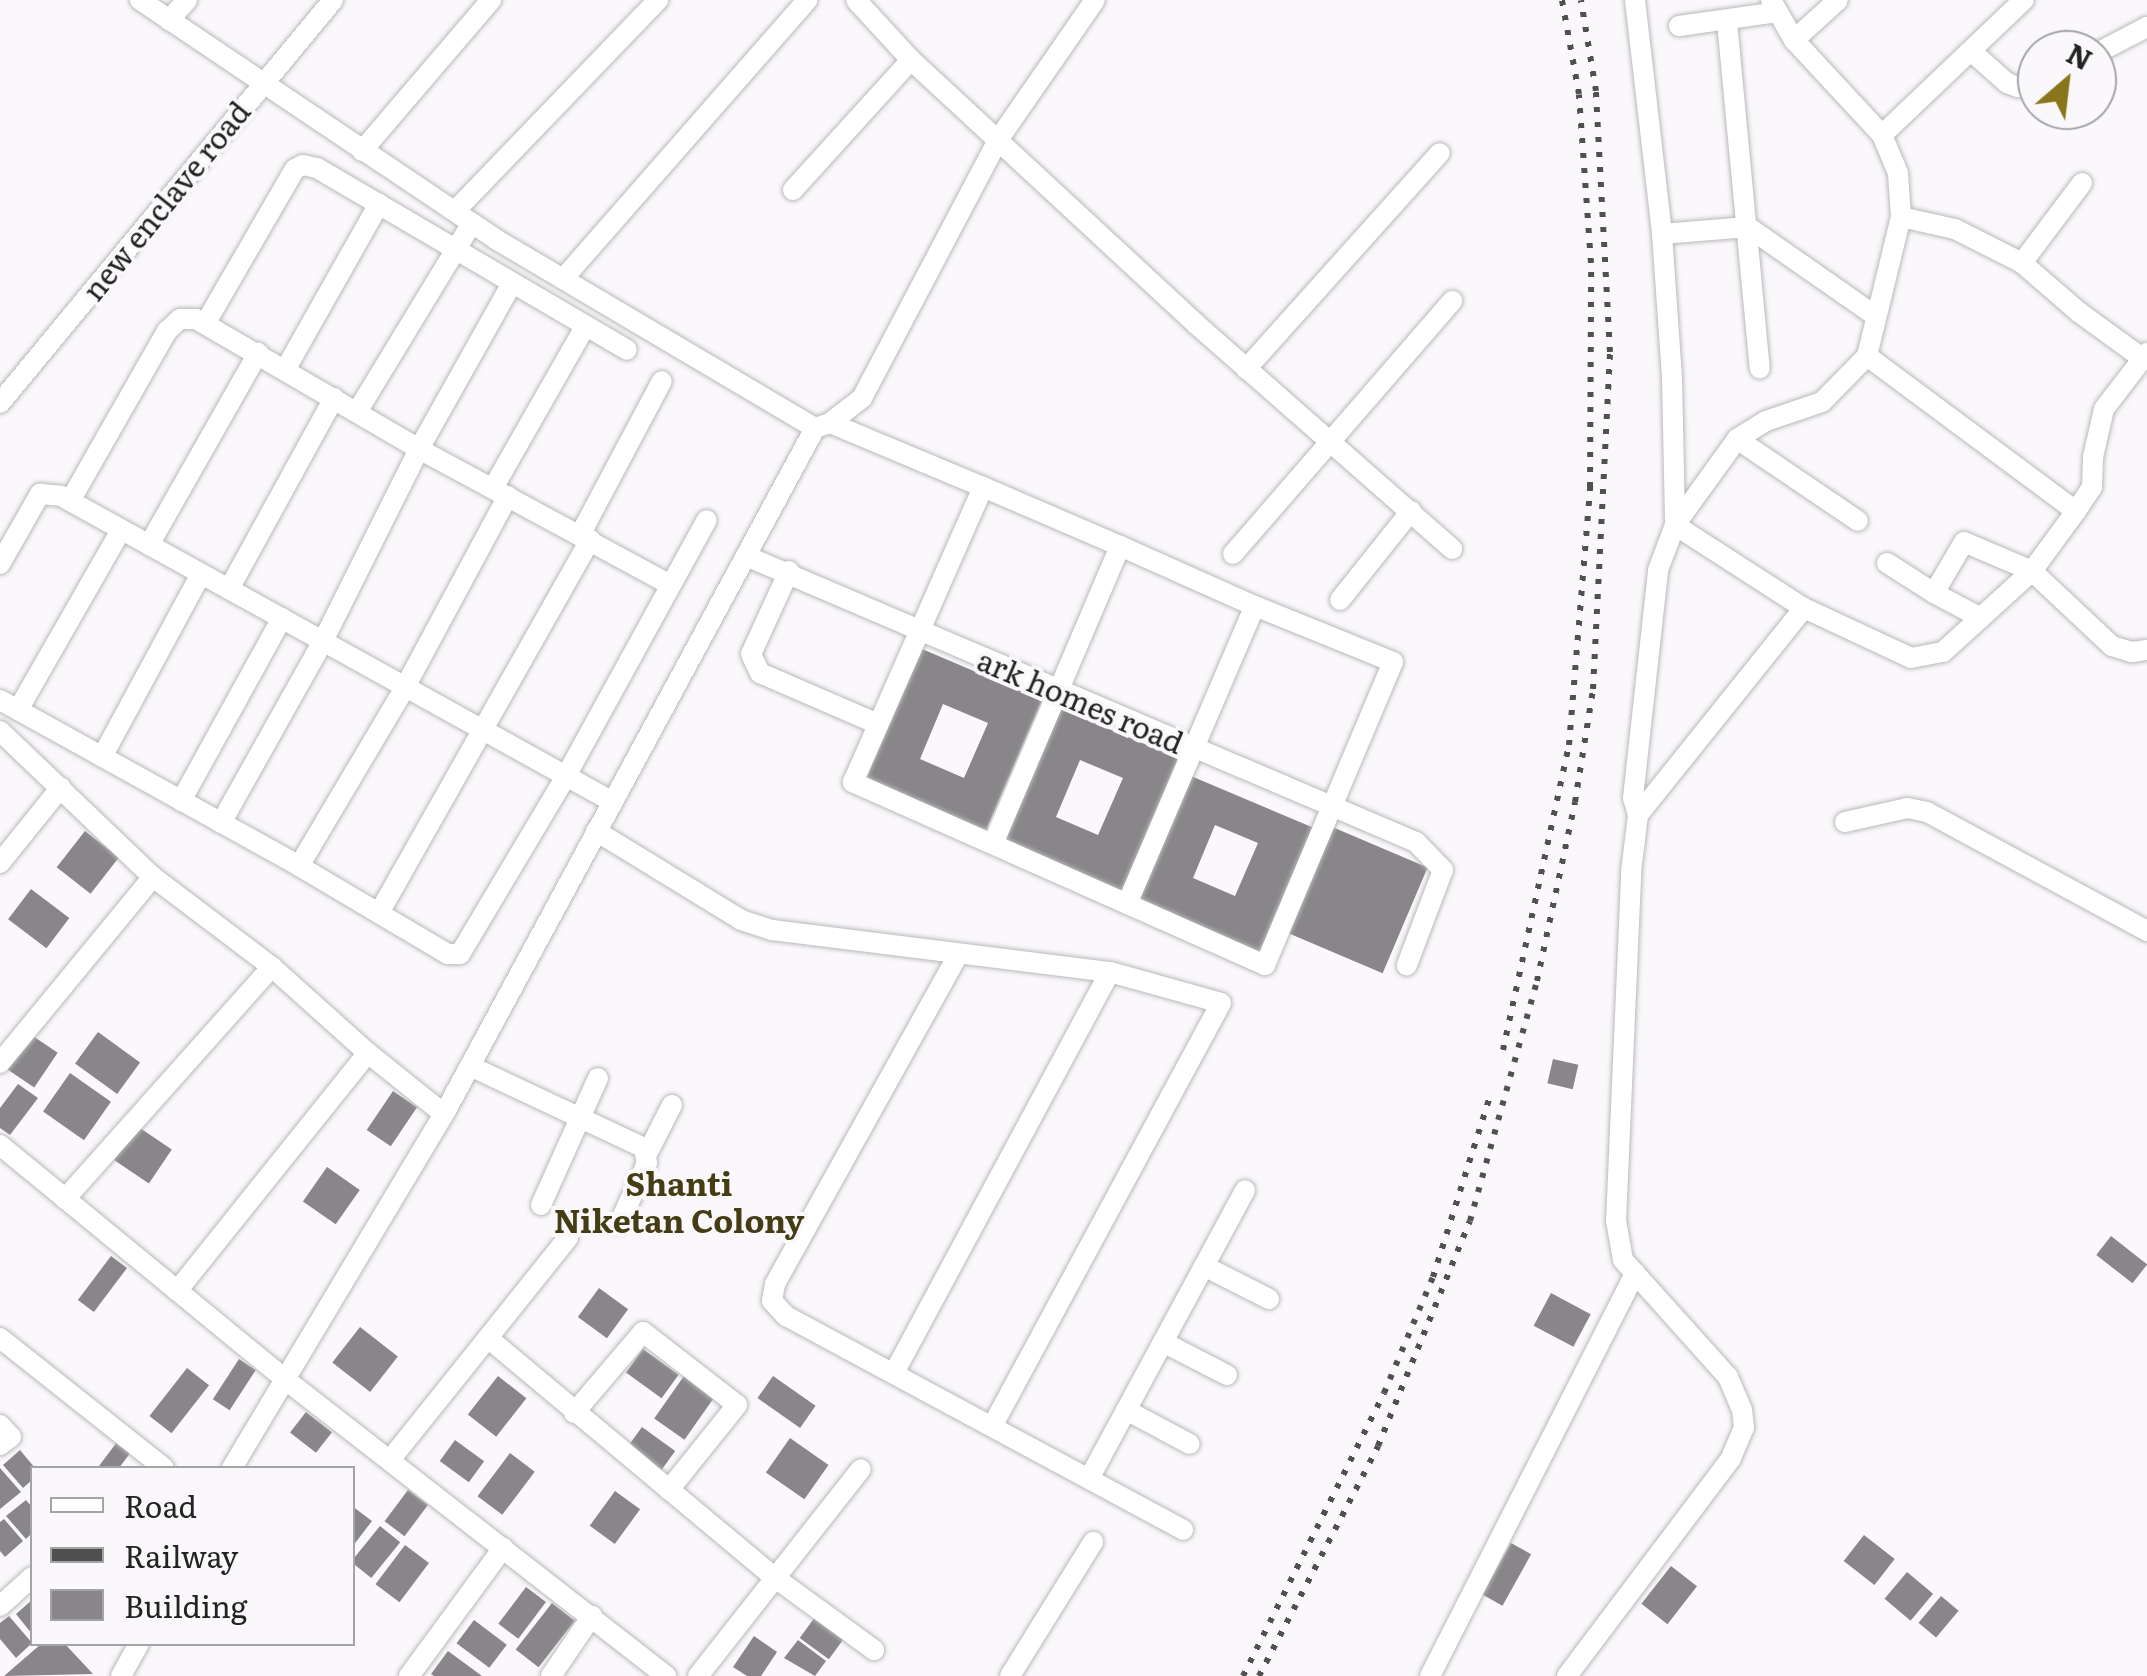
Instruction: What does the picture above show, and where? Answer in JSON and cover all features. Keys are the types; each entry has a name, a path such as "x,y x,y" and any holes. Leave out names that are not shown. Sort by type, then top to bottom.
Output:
{"street":[{"path":"140,0 362,151 563,280 822,426 982,488 1393,662 1335,808 1265,965 853,782 982,488"},
{"path":"169,20 187,0"},
{"name":"new enclave road","path":"0,403 262,81 333,0"},
{"path":"362,151 491,0"},
{"path":"357,412 456,250 463,217 658,0"},
{"path":"563,280 807,0"},
{"path":"233,1466 444,1114 746,556 822,426 862,398 998,140 1094,0"},
{"path":"1635,0 1662,234 1672,377 1676,525"},
{"path":"1794,40 1838,0"},
{"path":"1882,135 2024,0"},
{"path":"865,3 911,60 1330,445 1452,548"},
{"path":"1567,1676 1731,1458 1744,1428 1742,1410 1728,1376 1623,1260 1614,1193 1630,872 1638,815 1633,798 1658,570 1676,525 1737,439 1766,421 1822,402 1868,356 1874,316 1902,217 1898,173 1882,135 1794,40 1774,6 1727,22 1678,26"},
{"path":"1727,22 1760,368"},
{"path":"2117,43 2147,26"},
{"path":"1971,50 2007,83 2017,87"},
{"path":"793,190 911,60"},
{"path":"1246,369 1440,153"},
{"path":"205,324 295,169 303,165 317,168 627,350"},
{"path":"2022,263 2082,182"},
{"path":"285,370 379,204"},
{"path":"1676,525 1804,608 1910,658 1942,652 1981,618 2032,571 2076,512 2092,487 2093,457 2104,409 2145,355 2080,314 2022,263 1955,229 1902,217"},
{"path":"1662,234 1748,226 1874,316"},
{"path":"221,823 323,642 419,449 512,283"},
{"path":"1233,554 1452,301"},
{"path":"70,501 167,331 180,319 205,324 419,449 671,585"},
{"path":"299,866 404,689 585,327"},
{"path":"149,545 258,353"},
{"path":"1868,356 2076,512"},
{"path":"380,912 484,732 662,380"},
{"path":"229,589 334,398"},
{"path":"1737,439 1858,521"},
{"path":"0,564 40,494 49,492 613,802"},
{"path":"1340,600 1411,512"},
{"path":"121,530 9,705 299,866 448,954 460,954 566,776 708,520"},
{"path":"1934,593 1964,542 2032,571 2112,646 2132,652 2147,650"},
{"path":"993,844 1120,546"},
{"name":"ark homes road","path":"746,556 1416,842 1443,870 1407,965"},
{"path":"1888,563 1981,618"},
{"path":"788,571 751,654 760,673 878,724"},
{"path":"102,757 202,574"},
{"path":"1128,904 1255,606"},
{"path":"1638,815 1804,608"},
{"path":"181,801 282,618"},
{"path":"0,731 153,877 272,966 368,1053 444,1114"},
{"path":"0,863 60,787"},
{"path":"1844,822 1908,808 1937,816 2147,931"},
{"path":"596,831 741,920 805,935 1110,972 1220,1003 994,1425"},
{"path":"0,1062 153,877"},
{"path":"958,955 775,1284 772,1302 786,1316 1183,1530"},
{"path":"65,1198 272,966"},
{"path":"894,1373 1110,972"},
{"path":"177,1291 368,1053"},
{"path":"470,1066 644,1148 648,1154"},
{"path":"541,1206 598,1078"},
{"path":"619,1224 672,1105"},
{"path":"0,1145 286,1380 666,1676"},
{"path":"1090,1477 1245,1190"},
{"path":"390,1460 568,1238"},
{"path":"1204,1266 1268,1300"},
{"path":"1430,1676 1635,1273"},
{"path":"574,1413 643,1332 737,1406 669,1490"},
{"path":"0,1338 161,1466"},
{"path":"488,1338 774,1577 874,1650"},
{"path":"1163,1342 1227,1375"},
{"path":"1126,1410 1190,1444"},
{"path":"0,1425 11,1437 0,1446"},
{"path":"698,1676 861,1469"},
{"path":"1010,1676 1092,1542"},
{"path":"409,1676 503,1548"},
{"path":"0,1606 30,1579"},
{"path":"552,1676 592,1616"},
{"path":"121,1676 138,1646"}],"building":[{"path":"922,649 1042,700 984,835 864,784","holes":["943,704 988,723 964,778 920,759"]},
{"path":"1059,708 1178,758 1120,895 1001,844","holes":["1080,760 1123,778 1098,835 1056,817"]},
{"path":"1191,776 1314,828 1260,955 1138,902","holes":["1215,825 1258,843 1235,896 1193,878"]},
{"path":"1330,826 1428,867 1383,973 1285,932"},
{"path":"85,831 119,857 91,894 57,867"},
{"path":"31,889 69,918 46,948 8,919"},
{"path":"27,1032 58,1053 34,1088 4,1067"},
{"path":"98,1032 140,1063 117,1094 75,1064"},
{"path":"1553,1059 1578,1065 1573,1089 1547,1083"},
{"path":"70,1073 111,1102 84,1140 43,1112"},
{"path":"18,1084 38,1098 10,1135 0,1128 0,1108"},
{"path":"393,1091 417,1107 391,1146 367,1130"},
{"path":"137,1126 172,1149 149,1183 114,1160"},
{"path":"327,1167 360,1190 336,1224 303,1201"},
{"path":"2111,1236 2147,1264 2132,1283 2096,1255"},
{"path":"111,1256 127,1268 94,1312 78,1300"},
{"path":"599,1288 628,1309 607,1338 578,1317"},
{"path":"1551,1293 1591,1314 1573,1347 1534,1326"},
{"path":"360,1327 398,1357 370,1392 332,1362"},
{"path":"643,1349 679,1375 662,1398 626,1372"},
{"path":"239,1359 256,1370 230,1410 213,1399"},
{"path":"187,1368 209,1385 172,1433 149,1416"},
{"path":"498,1376 526,1398 496,1437 468,1415"},
{"path":"684,1376 714,1397 684,1440 654,1419"},
{"path":"773,1376 816,1406 800,1428 758,1398"},
{"path":"306,1412 332,1432 316,1453 290,1432"},
{"path":"642,1427 675,1451 659,1473 626,1449"},
{"path":"790,1438 829,1465 804,1499 766,1472"},
{"path":"455,1440 484,1461 469,1482 440,1461"},
{"path":"117,1442 131,1452 120,1466 99,1466"},
{"path":"20,1450 33,1466 30,1466 30,1482 23,1488 3,1465"},
{"path":"510,1453 535,1472 502,1515 478,1496"},
{"path":"0,1468 21,1492 0,1509"},
{"path":"408,1490 428,1505 404,1536 385,1521"},
{"path":"615,1491 640,1509 615,1544 590,1526"},
{"path":"26,1500 30,1505 30,1535 26,1539 6,1516"},
{"path":"355,1508 372,1521 355,1543"},
{"path":"4,1519 23,1541 5,1557 0,1551 0,1522"},
{"path":"380,1526 400,1542 371,1578 355,1565 355,1557"},
{"path":"1864,1535 1895,1559 1874,1585 1844,1561"},
{"path":"1511,1543 1531,1554 1503,1606 1482,1595"},
{"path":"405,1545 429,1563 399,1602 376,1584"},
{"path":"1671,1566 1697,1586 1667,1624 1641,1604"},
{"path":"1907,1572 1933,1594 1911,1621 1885,1599"},
{"path":"526,1587 546,1602 518,1639 498,1624"},
{"path":"1941,1596 1959,1611 1936,1638 1919,1623"},
{"path":"30,1602 30,1632 16,1614"},
{"path":"552,1603 575,1621 539,1667 516,1649"},
{"path":"9,1616 30,1641 16,1658 0,1639 0,1623"},
{"path":"815,1617 844,1638 829,1659 800,1638"},
{"path":"474,1620 507,1645 489,1668 457,1643"},
{"path":"754,1636 777,1652 761,1676 747,1676 733,1667"},
{"path":"798,1640 826,1661 815,1676 784,1658"},
{"path":"39,1646 67,1646 93,1674 4,1676"},
{"path":"448,1651 482,1676 431,1674"}],"railway":[{"path":"1503,1050 1569,745 1590,487 1591,263 1579,94 1562,0"},
{"path":"1259,1676 1378,1446 1470,1221 1537,981 1575,802 1593,689 1610,352 1596,91 1581,0"},
{"path":"1243,1676 1384,1393 1433,1277 1491,1093"}],"district":[{"name":"Shanti Niketan Colony","path":"679,1202"}]}
